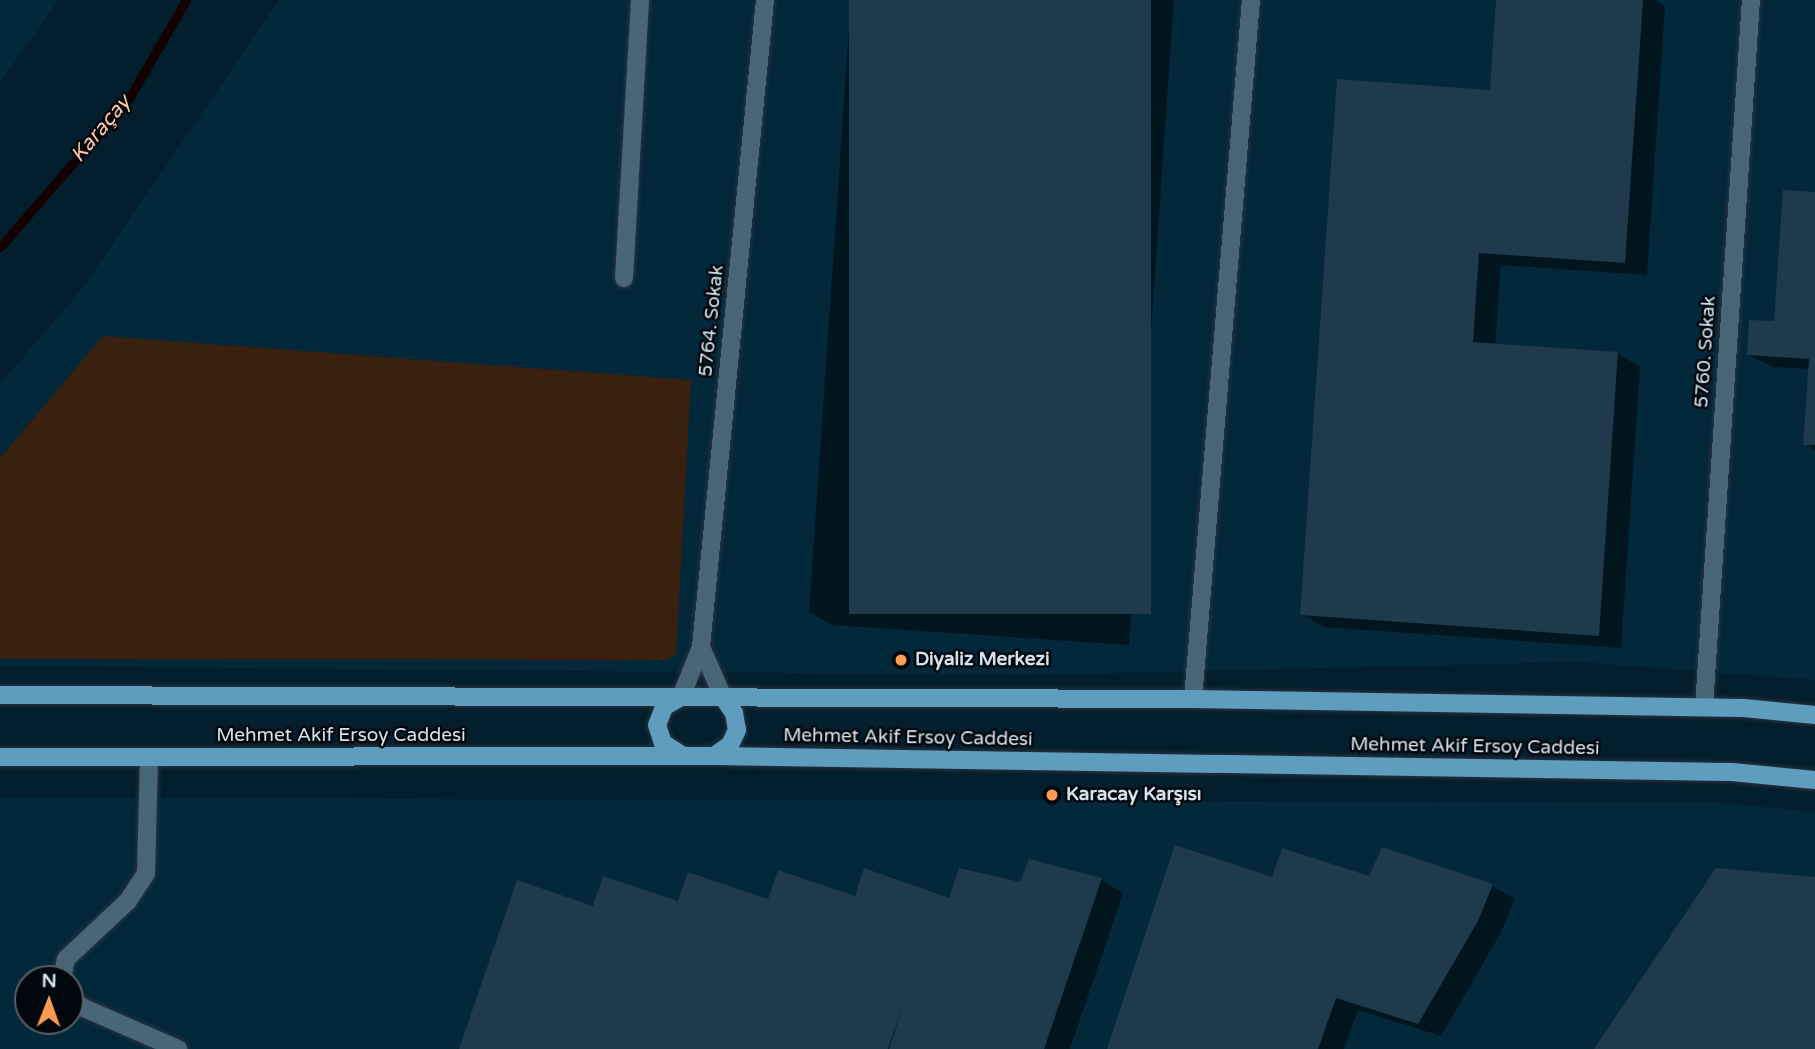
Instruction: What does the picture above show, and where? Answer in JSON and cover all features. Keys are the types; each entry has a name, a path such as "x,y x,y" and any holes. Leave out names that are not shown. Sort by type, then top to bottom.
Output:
{"main road":[{"name":"Mehmet Akif Ersoy Caddesi","path":"0,695 1193,699 1704,707 1815,715"},
{"path":"681,697 659,715 658,735 669,751 688,756"},
{"path":"714,756 730,746 737,730 734,713 723,697"},
{"name":"Mehmet Akif Ersoy Caddesi","path":"0,757 714,756 1732,772 1815,780"}],"street":[{"path":"624,278 640,0"},
{"name":"5764. Sokak","path":"701,647 765,0"},
{"path":"1193,699 1251,0"},
{"name":"5760. Sokak","path":"1704,707 1751,0"},
{"path":"681,697 701,647"},
{"path":"701,647 723,697"},
{"path":"65,965 66,959 128,901 146,873 149,758"},
{"path":"84,1008 178,1049"}],"shaded area":[{"path":"0,0 59,0 0,82"},
{"path":"279,0 1815,0 1815,680 1577,662 1028,675 0,666 0,384 82,289"},
{"path":"103,336 691,380 676,655 666,660 0,659 0,458"},
{"path":"0,798 1714,802 1815,812 1815,1049 0,1049"}],"building":[{"path":"849,0 1151,0 1151,614 849,614"},
{"path":"1496,0 1643,0 1625,263 1479,253 1473,342 1618,352 1599,636 1300,615 1337,79 1490,90"},
{"path":"1783,190 1815,192 1815,445 1803,445 1809,359 1747,355 1749,320 1774,321"},
{"path":"1175,845 1272,877 1282,848 1369,876 1382,847 1493,884 1478,921 1418,1024 1336,998 1318,1049 1107,1049"},
{"path":"1029,859 1102,878 1044,1049 889,1049 904,1002 888,1049 459,1049 517,880 593,906 603,876 678,901 688,872 768,899 778,870 855,896 864,868 949,898 959,868 1020,882"},
{"path":"1716,868 1815,877 1815,1049 1594,1049"}],"waterway":[{"name":"Karaçay","path":"0,247 128,100 186,0"}],"place":[{"name":"Diyaliz Merkezi","path":"901,660"},
{"name":"Karacay Karşısı","path":"1052,795"}]}
